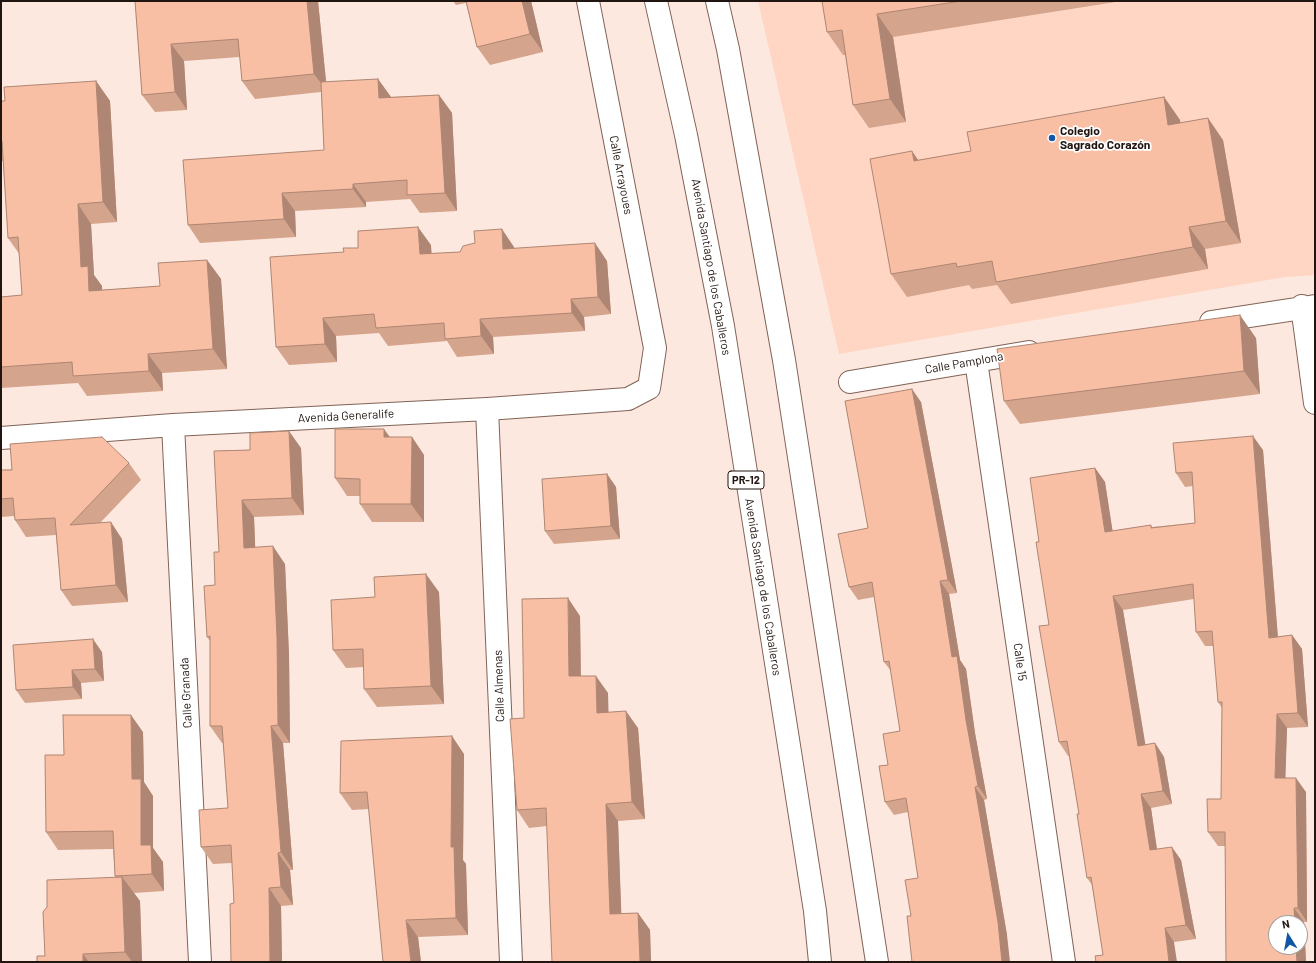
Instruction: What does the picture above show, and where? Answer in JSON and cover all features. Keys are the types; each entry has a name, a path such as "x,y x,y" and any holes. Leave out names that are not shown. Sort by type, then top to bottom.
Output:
{"main road":[{"name":"Calle Arrayoues","path":"588,1 655,348"},
{"name":"Avenida Santiago de los Caballeros","path":"656,1 686,135 722,326 815,911 820,962"},
{"path":"717,1 728,49 784,360 877,962"},
{"path":"1193,325 1308,306 1315,403"},
{"name":"Avenida Generalife","path":"1,438 173,425 487,409 628,399 649,388 655,348"},
{"name":"Calle Pamplona","path":"850,382 1046,349"},
{"name":"Calle 15","path":"976,361 1064,962"},
{"name":"Calle Almenas","path":"487,409 511,962"},
{"name":"Calle Granada","path":"173,425 200,962"}],"shaded area":[{"name":"Colegio Sagrado Corazón","path":"758,1 1315,1 1315,275 1285,277 839,354"}],"building":[{"path":"135,1 307,1 314,74 242,81 238,39 171,44 175,92 142,95"},
{"path":"466,1 522,1 530,34 477,47"},
{"path":"822,1 961,1 877,14 890,99 853,105 842,30 827,32"},
{"path":"378,79 379,98 439,95 445,193 407,195 407,180 353,184 353,189 282,193 284,219 188,225 183,160 324,150 321,82"},
{"path":"96,81 103,202 78,204 81,267 88,266 89,291 160,286 158,263 207,260 213,349 148,354 149,371 73,376 72,362 1,367 1,297 22,295 18,237 8,238 1,141 1,101 5,101 4,87"},
{"path":"1164,97 1168,125 1208,118 1226,221 1189,227 1193,247 996,282 992,261 957,267 956,263 891,274 870,159 912,151 914,161 971,151 967,132"},
{"path":"418,227 420,254 460,252 463,246 475,243 474,231 502,229 503,249 595,243 598,297 571,299 572,313 480,319 481,336 445,339 444,323 376,328 374,314 323,318 325,344 276,347 270,257 344,252 343,248 358,248 358,231"},
{"path":"1240,315 1244,371 1004,401 997,349"},
{"path":"912,389 948,580 940,581 952,657 957,656 966,720 978,786 975,787 998,922 1002,962 912,962 907,916 911,916 905,880 918,878 906,798 885,802 879,766 888,765 883,734 900,731 889,661 884,662 872,582 849,587 838,534 868,528 845,401"},
{"path":"335,429 384,429 384,437 412,437 411,504 360,504 360,479 335,478"},
{"path":"289,431 292,498 242,500 244,548 273,546 277,638 278,725 271,726 281,852 278,853 281,887 269,888 270,962 231,962 230,904 234,903 231,845 201,847 199,810 228,808 222,726 210,726 210,636 207,637 204,586 215,585 214,552 219,552 214,451 250,450 250,433"},
{"path":"1253,436 1269,638 1292,635 1298,713 1277,714 1275,778 1296,778 1298,908 1294,908 1294,915 1268,915 1268,955 1297,955 1297,962 1226,962 1225,832 1208,832 1207,799 1221,799 1222,702 1218,702 1212,631 1196,632 1193,584 1113,596 1138,746 1155,743 1163,791 1141,794 1150,850 1172,847 1186,925 1165,928 1169,962 1096,962 1095,956 1103,955 1091,877 1087,878 1077,814 1079,814 1067,741 1059,742 1039,626 1049,625 1036,542 1039,542 1030,478 1095,468 1105,532 1151,525 1151,528 1195,523 1192,472 1176,473 1173,443"},
{"path":"102,437 129,463 70,525 111,522 116,585 61,590 55,518 15,520 13,498 1,499 1,470 12,470 10,444"},
{"path":"607,474 611,526 545,531 542,479"},
{"path":"426,574 431,686 364,689 363,649 333,650 331,600 375,597 374,577"},
{"path":"568,598 569,676 596,676 597,713 626,711 632,802 606,804 610,914 638,913 640,962 552,962 546,808 517,810 510,719 524,718 522,599"},
{"path":"93,639 95,669 72,670 73,687 16,690 13,645"},
{"path":"63,715 131,715 132,779 141,779 141,845 151,845 152,874 115,876 113,831 46,832 45,755 64,755"},
{"path":"452,736 451,847 454,847 456,918 406,920 411,962 383,962 367,792 340,793 341,741"},
{"path":"122,877 125,952 83,954 83,962 37,962 37,956 45,956 43,912 47,907 47,880"}],"place":[{"name":"Colegio Sagrado Corazón","path":"1052,138"}]}
